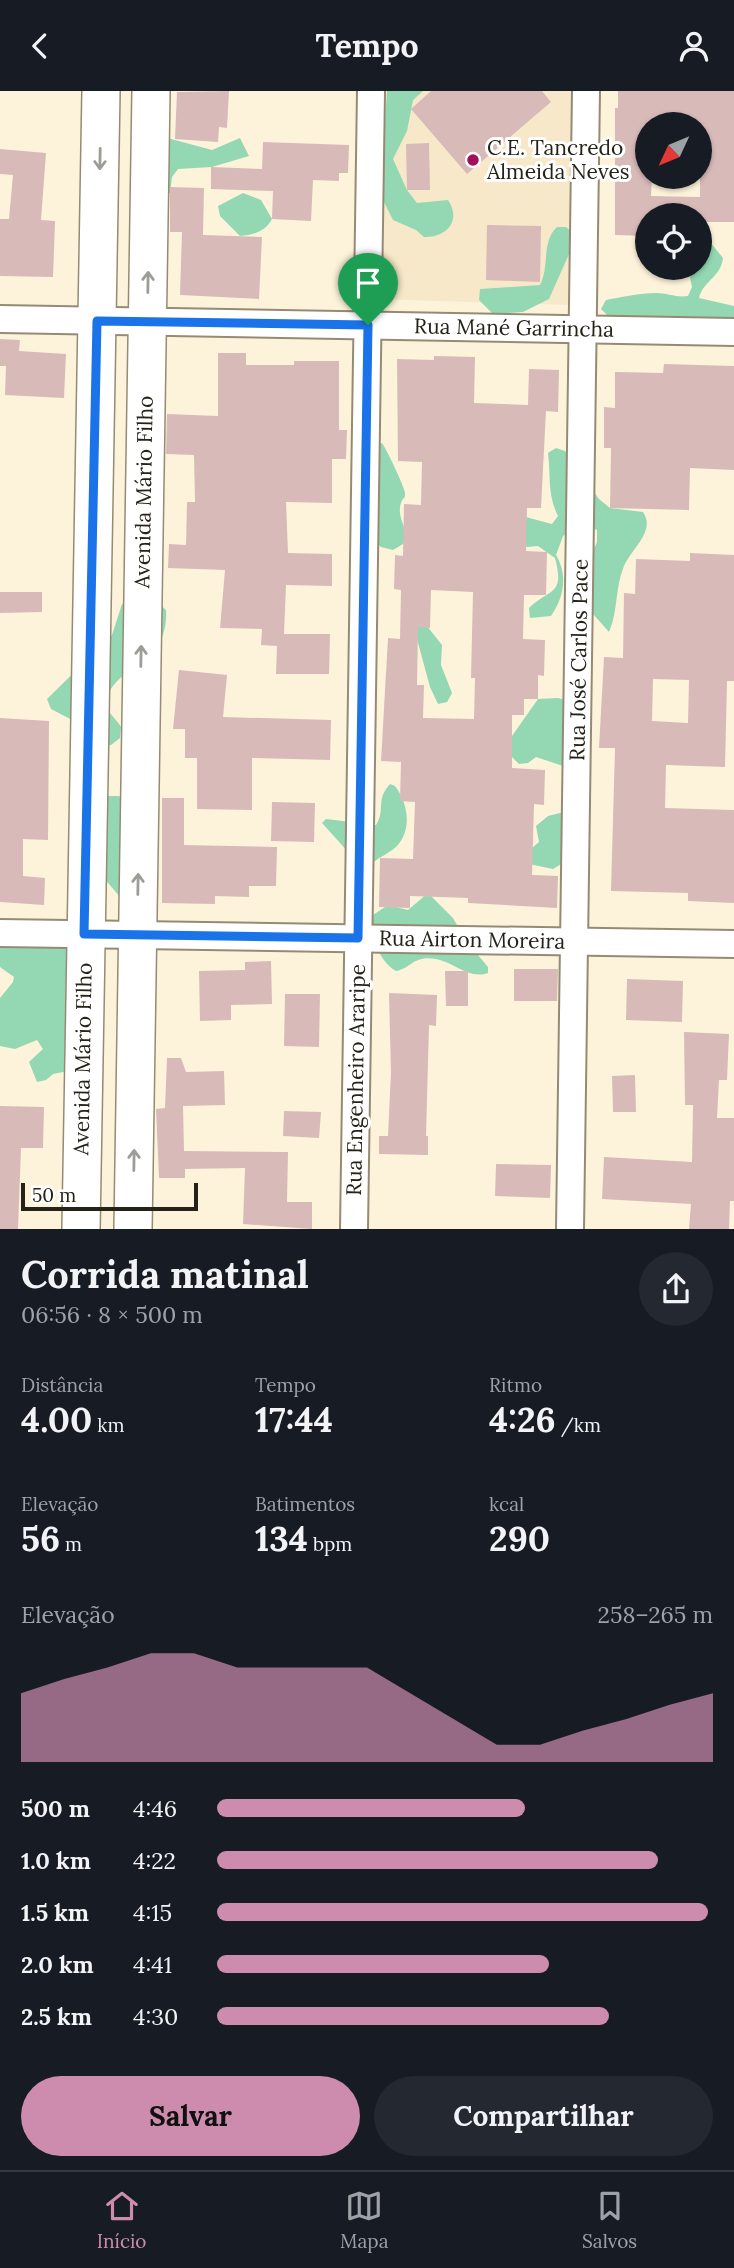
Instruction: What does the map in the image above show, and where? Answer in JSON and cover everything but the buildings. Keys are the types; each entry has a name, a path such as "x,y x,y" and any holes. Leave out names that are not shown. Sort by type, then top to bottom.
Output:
{"main road":[{"name":"Avenida Mário Filho","path":"81,1229 100,91"},
{"name":"Avenida Mário Filho","path":"133,1229 151,91"}],"street":[{"name":"Rua Engenheiro Araripe","path":"354,1229 371,91"},
{"name":"Rua José Carlos Pace","path":"570,1229 586,91"},
{"name":"Rua Mané Garrincha","path":"0,319 734,332"},
{"name":"Rua Airton Moreira","path":"0,933 734,944"}],"shaded area":[{"path":"379,91 574,91 570,305 377,299"}],"green space":[{"path":"387,91 423,91 413,100 407,131 393,159 407,190 417,203 448,200 452,208 452,221 439,235 424,237 416,230 393,220 384,202 381,181"},
{"path":"160,136 212,150 240,138 249,156 212,167 178,169 172,177 170,193 163,195"},
{"path":"243,193 261,200 272,219 259,232 240,236 220,216 218,206"},
{"path":"557,227 566,227 573,233 574,243 549,299 523,312 493,314 479,300 480,289 540,285 549,240"},
{"path":"712,244 723,258 719,270 712,278"},
{"path":"691,280 710,280 699,298 734,306 734,335 609,317 601,309 606,300 637,294 688,296 692,287"},
{"path":"382,443 405,493 400,511 407,535 403,544 393,550 381,547 373,540 374,496 378,487 380,466 372,446"},
{"path":"556,448 565,451 599,499 610,508 643,512 646,519 645,533 621,574 609,632 586,606 588,562 597,542 597,530 578,523 563,536 556,555 562,570 563,586 555,609 551,616 530,618 529,608 557,585 558,570 555,558 538,546 527,547 518,541 518,515 552,524 558,516 551,493 548,453"},
{"path":"151,596 166,610 163,634 152,653 116,682 110,691 108,709 121,727 120,738 111,745 100,745 78,723 51,709 47,699 112,635 122,604"},
{"path":"423,621 442,645 441,665 452,693 447,702 438,704 430,687 414,628"},
{"path":"558,698 570,701 566,767 536,757 528,763 519,764 512,757 512,736 538,699"},
{"path":"390,784 395,786 406,808 405,833 396,847 369,866 359,864 322,823 326,819 376,825 383,795"},
{"path":"119,796 126,803 120,897 104,878 95,800"},
{"path":"564,812 563,863 553,869 529,864 524,855 539,842 536,826 548,816"},
{"path":"428,893 453,918 466,941 488,967 488,973 474,974 428,958 417,960 396,971 384,960 374,938 373,915 388,905 408,910"},
{"path":"0,939 70,944 68,1071 53,1074 46,1080 37,1082 29,1062 43,1049 37,1040 15,1049 0,1046 0,998 14,977 0,967"}],"place":[{"name":"C.E. Tancredo Almeida Neves","path":"473,160"}],"route":[{"path":"97,321 368,325 358,938 84,934 97,321"}]}
